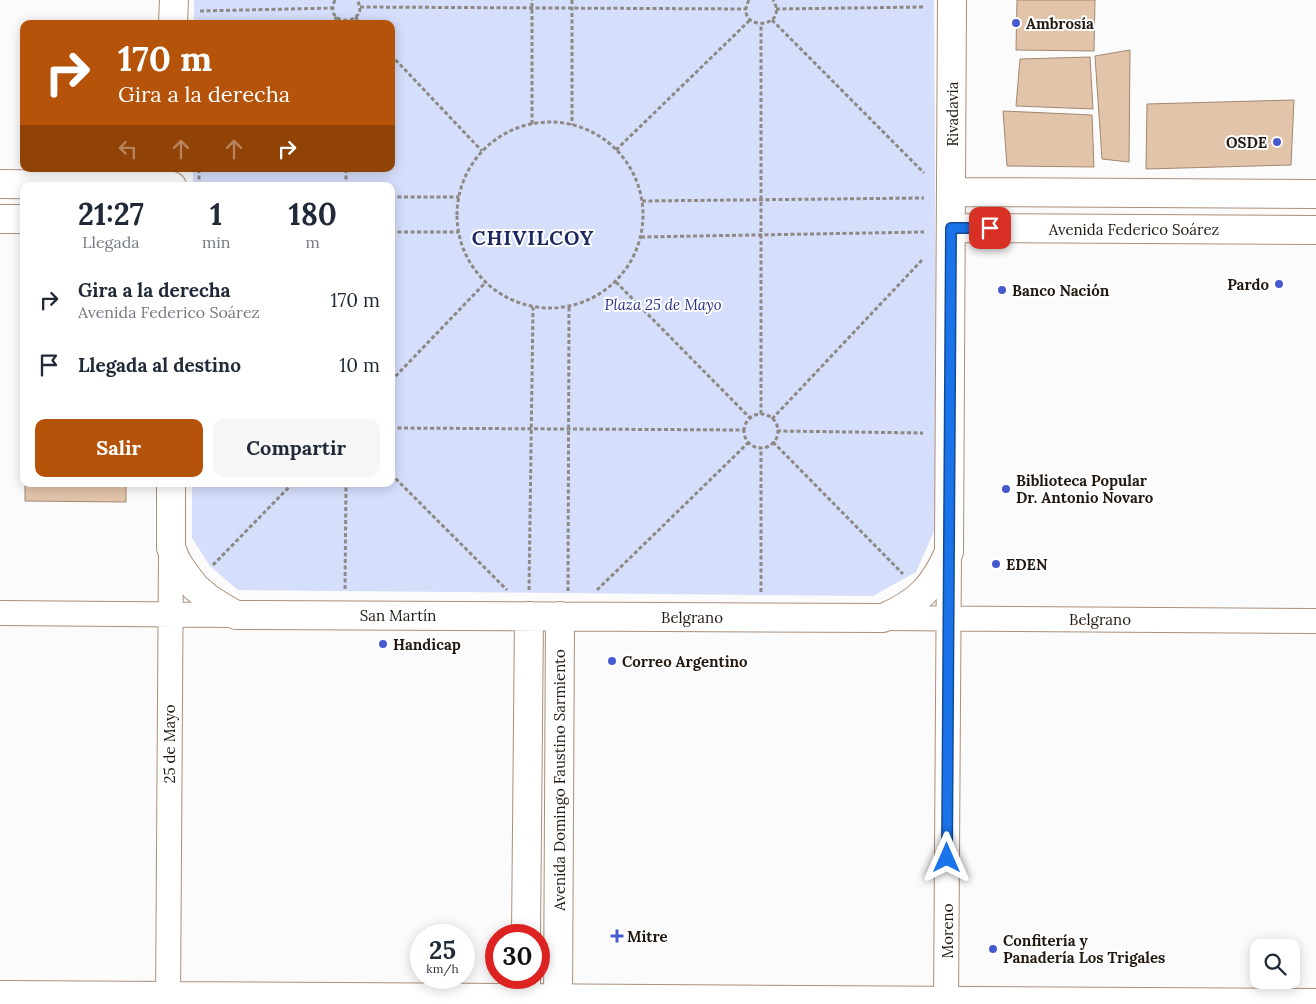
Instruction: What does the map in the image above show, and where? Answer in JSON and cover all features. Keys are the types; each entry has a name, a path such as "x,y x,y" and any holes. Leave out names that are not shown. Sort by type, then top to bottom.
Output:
{"main road":[{"path":"173,20 174,0"},
{"name":"Rivadavia","path":"951,228 952,0"},
{"path":"86,182 172,180"},
{"path":"0,184 20,184"},
{"path":"951,192 1316,194"},
{"path":"0,219 20,219"},
{"name":"Avenida Federico Soárez","path":"951,228 1316,230"},
{"name":"Moreno","path":"949,552 951,228"},
{"name":"25 de Mayo","path":"170,548 171,487"},
{"path":"170,548 186,575 196,587 208,598 236,615"},
{"name":"Belgrano","path":"559,603 883,618 897,612 923,594 934,582 949,552"},
{"name":"San Martín","path":"236,615 529,616 559,603"},
{"name":"Avenida Domingo Faustino Sarmiento","path":"558,1000 559,603"},
{"name":"Avenida Domingo Faustino Sarmiento","path":"526,924 529,616"}],"street":[{"name":"25 de Mayo","path":"168,999 170,548"},
{"name":"Moreno","path":"946,1001 949,552"},
{"name":"San Martín","path":"0,613 236,615"},
{"name":"Belgrano","path":"883,618 1316,621"},
{"path":"0,993 168,999 526,992 558,1000 1316,1001"}],"path":[{"path":"335,0 333,11 337,17 342,20"},
{"path":"350,20 355,17 360,7 357,0"},
{"path":"532,0 532,124"},
{"path":"572,0 572,125"},
{"path":"749,0 746,9 748,17 754,23 761,24 772,20 776,13 773,0"},
{"path":"776,9 924,7 924,0"},
{"path":"360,7 746,9"},
{"path":"200,11 333,8"},
{"path":"334,20 337,17"},
{"path":"355,17 358,20"},
{"path":"616,150 750,20"},
{"path":"772,20 924,173"},
{"path":"761,24 761,414"},
{"path":"395,59 482,152"},
{"path":"552,122 572,125 603,139 616,150 628,165 637,182 642,201 641,237 627,268 616,282 602,293 569,307 534,307 516,302 500,293 486,282 473,267 464,250 459,232 457,214 459,197 464,180 472,165 482,152 497,139 513,130 532,124 552,122"},
{"path":"924,164 924,182"},
{"path":"924,190 924,206"},
{"path":"395,196 459,197"},
{"path":"642,201 924,198"},
{"path":"641,237 924,232 924,224"},
{"path":"395,232 459,232"},
{"path":"772,419 924,259 923,268"},
{"path":"395,377 486,282"},
{"path":"616,282 750,418"},
{"path":"522,590 529,590 534,307"},
{"path":"559,603 568,591 569,307"},
{"path":"761,414 772,419 777,427 777,435 770,445 761,448 753,446 746,439 744,430 750,418 761,414"},
{"path":"395,428 744,430"},
{"path":"777,431 923,433"},
{"path":"607,591 597,591 749,442"},
{"path":"773,442 902,574"},
{"path":"761,448 761,592 770,592"},
{"path":"395,478 507,590"},
{"path":"213,565 289,487"},
{"path":"345,589 346,487"},
{"path":"208,558 218,569"},
{"path":"898,578 907,569"},
{"path":"498,590 515,590"}],"green space":[{"name":"Plaza 25 de Mayo","path":"194,0 934,0 937,525 916,572 873,596 238,590 210,566 192,538 192,487 395,487 395,182 193,182 193,172 395,172 395,20 194,20"}],"building":[{"path":"1017,0 1095,0 1094,51 1016,50"},
{"path":"1130,50 1129,162 1102,159 1095,56"},
{"path":"1090,57 1093,109 1016,106 1020,59"},
{"path":"1294,100 1291,165 1146,169 1147,104"},
{"path":"1003,111 1092,115 1094,167 1007,166"},
{"path":"25,487 126,487 126,502 25,501"}],"place":[{"name":"Ambrosía","path":"1016,23"},
{"name":"OSDE","path":"1277,142"},
{"name":"Pardo","path":"1279,284"},
{"name":"Banco Nación","path":"1002,290"},
{"name":"Biblioteca Popular Dr. Antonio Novaro","path":"1006,489"},
{"name":"EDEN","path":"996,564"},
{"name":"Handicap","path":"383,644"},
{"name":"Correo Argentino","path":"612,661"},
{"name":"Mitre","path":"617,936"},
{"name":"Confitería y Panadería Los Trigales","path":"993,949"}],"district":[{"name":"CHIVILCOY","path":"533,237"}],"route":[{"path":"947,858 951,228 990,228"}]}
